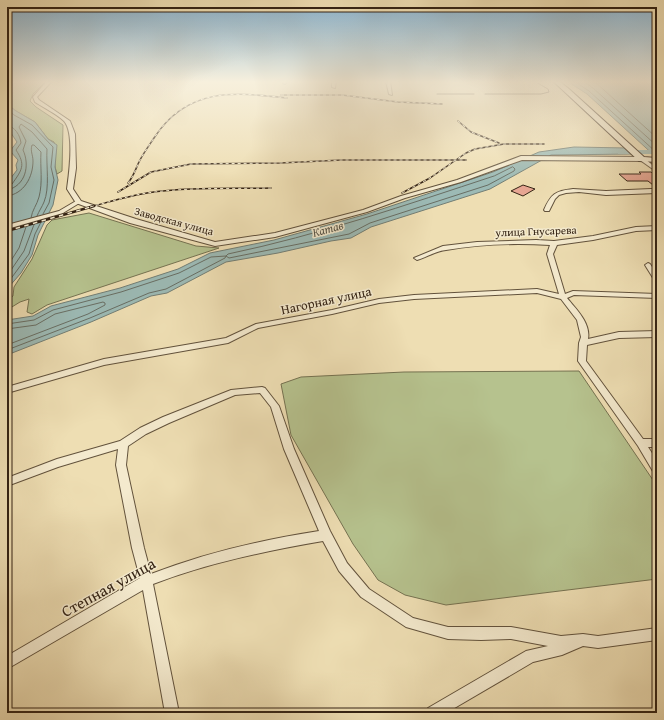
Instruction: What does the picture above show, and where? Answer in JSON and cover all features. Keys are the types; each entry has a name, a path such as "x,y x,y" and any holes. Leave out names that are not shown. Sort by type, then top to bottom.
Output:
{"main road":[{"path":"594,115 640,157 657,160"}],"street":[{"path":"7,227 61,212 78,202 70,188 73,162 72,134 67,121 57,115"},
{"path":"640,157 657,171"},
{"name":"Заводская улица","path":"78,202 133,221 215,244 275,235 365,211 403,197 459,181 521,158 640,157"},
{"path":"547,210 553,197 560,193 584,191 615,194 629,191 657,191"},
{"name":"улица Гнусарева","path":"416,258 443,248 477,244 536,242 554,243 593,238 636,229 657,228"},
{"path":"554,243 550,254 563,297 580,319 585,338 583,343 582,361 641,443 657,470"},
{"path":"648,265 657,280"},
{"name":"Нагорная улица","path":"7,390 104,362 228,340 256,326 332,312 379,301 537,291 563,297 573,293 657,296"},
{"path":"583,343 619,335 657,334"},
{"path":"7,482 57,463 124,444 143,431 166,420 234,392 262,390 275,406 289,449 326,535 343,567 365,593 410,623 448,633 511,633 561,642 583,640 598,642 657,634"},
{"path":"641,443 657,443"},
{"path":"124,444 121,465 138,548 147,581 149,599 172,713"},
{"name":"Степная улица","path":"7,663 147,581 187,565 262,546 326,535"},
{"path":"434,713 469,691 531,656 562,649 583,640"}],"green space":[{"path":"22,115 47,115 63,125 62,171 57,174 55,167 54,142 48,139 35,122"},
{"path":"89,213 196,246 219,248 47,305 32,314 27,312 29,299 20,302 7,310 7,300 13,296 14,287 32,259 47,225 52,220"},
{"path":"579,371 657,486 657,579 446,605 405,595 378,580 353,544 291,435 281,384 301,377 404,372"}],"water":[{"path":"7,115 22,115 35,122 48,139 57,145 55,167 58,180 53,205 38,235 32,255 21,273 7,289 7,183 17,170 16,165 18,160 10,151 17,142 7,127"},
{"path":"610,115 657,115 657,158"},
{"path":"574,147 628,148 635,154 551,155 490,189 371,227 351,238 226,262 167,293 151,296 91,322 7,355 7,320 33,316 51,306 120,288 178,269 210,253 274,240 367,214 493,172 539,152"}],"building":[{"path":"639,172 651,172 657,177 657,185 653,185 648,181 627,181 619,174 641,174"},
{"path":"523,185 535,189 523,196 511,191"}],"waterway":[{"name":"Катав","path":"621,152 657,152"}],"railway":[{"path":"128,183 133,176 141,157 167,121 174,115"},
{"path":"458,121 471,132 499,143"},
{"path":"456,160 475,149 504,144 544,144"},
{"path":"118,192 151,172 191,164 280,163 342,160 456,160"},
{"path":"402,193 430,178 456,160"},
{"path":"456,160 466,160"},
{"path":"90,207 133,196 162,191 271,188"},
{"path":"7,231 94,206"}]}
